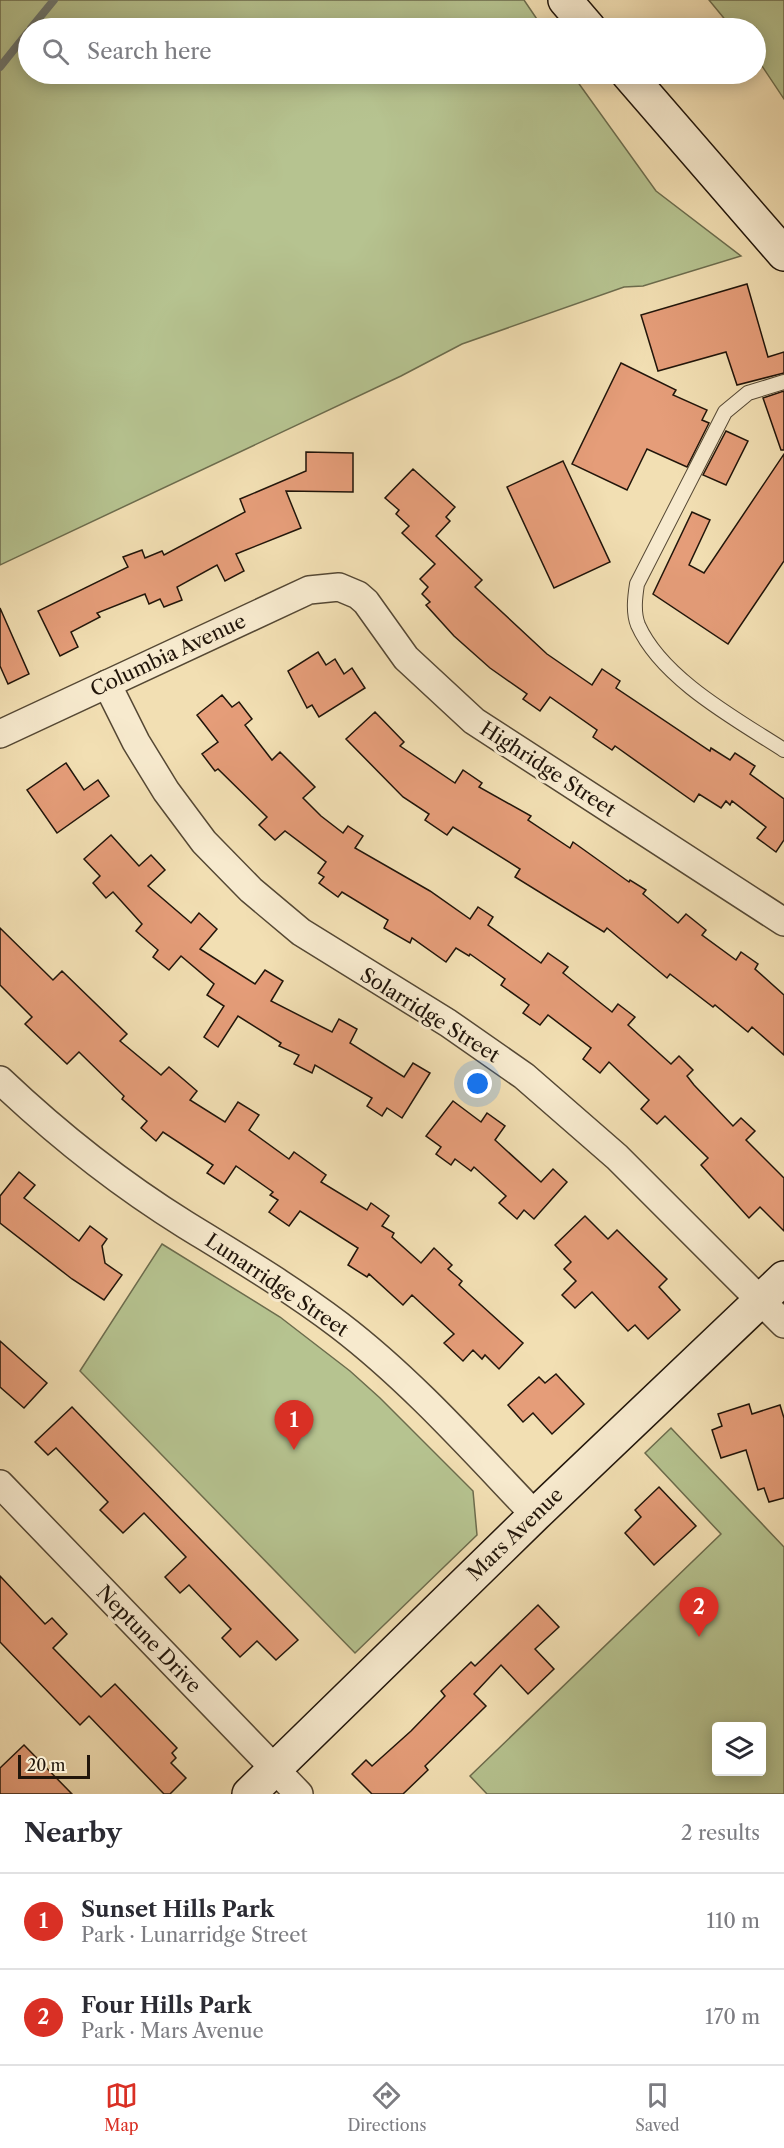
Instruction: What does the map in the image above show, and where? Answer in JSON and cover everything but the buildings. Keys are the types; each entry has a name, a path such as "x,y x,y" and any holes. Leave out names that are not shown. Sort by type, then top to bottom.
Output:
{"street":[{"path":"565,0 580,18"},
{"path":"636,84 784,254"},
{"name":"Columbia Avenue","path":"0,734 309,590 340,579"},
{"name":"Highridge Street","path":"340,579 349,590 366,602 406,658 474,721 784,922"},
{"name":"Solarridge Street","path":"107,684 136,742 166,791 204,842 251,890 301,932 448,1023 524,1076 626,1165 784,1324"},
{"name":"Lunarridge Street","path":"0,1080 59,1133 141,1195 273,1278 368,1348 429,1404 535,1515"},
{"name":"Mars Avenue","path":"249,1794 535,1515 784,1278"},
{"name":"Neptune Drive","path":"0,1484 299,1794"}],"lane":[{"path":"784,381 748,393 725,412 637,584 634,601 638,625 669,669 691,688 784,750"}],"green space":[{"path":"0,0 524,0 536,18 18,18 18,84 579,84 656,191 741,256 643,286 624,287 462,344 401,376 0,565"},
{"path":"709,0 784,0 784,99 766,72 766,18 724,18"},
{"path":"162,1244 280,1317 350,1371 473,1491 477,1535 355,1653 80,1371"},
{"path":"671,1428 784,1547 784,1794 487,1794 470,1776 721,1534 645,1453"}],"waterway":[{"path":"39,18 54,0"},
{"path":"0,67 18,44"}],"place":[{"name":"Sunset Hills Park","path":"294,1450"},
{"name":"Four Hills Park","path":"699,1637"}]}
